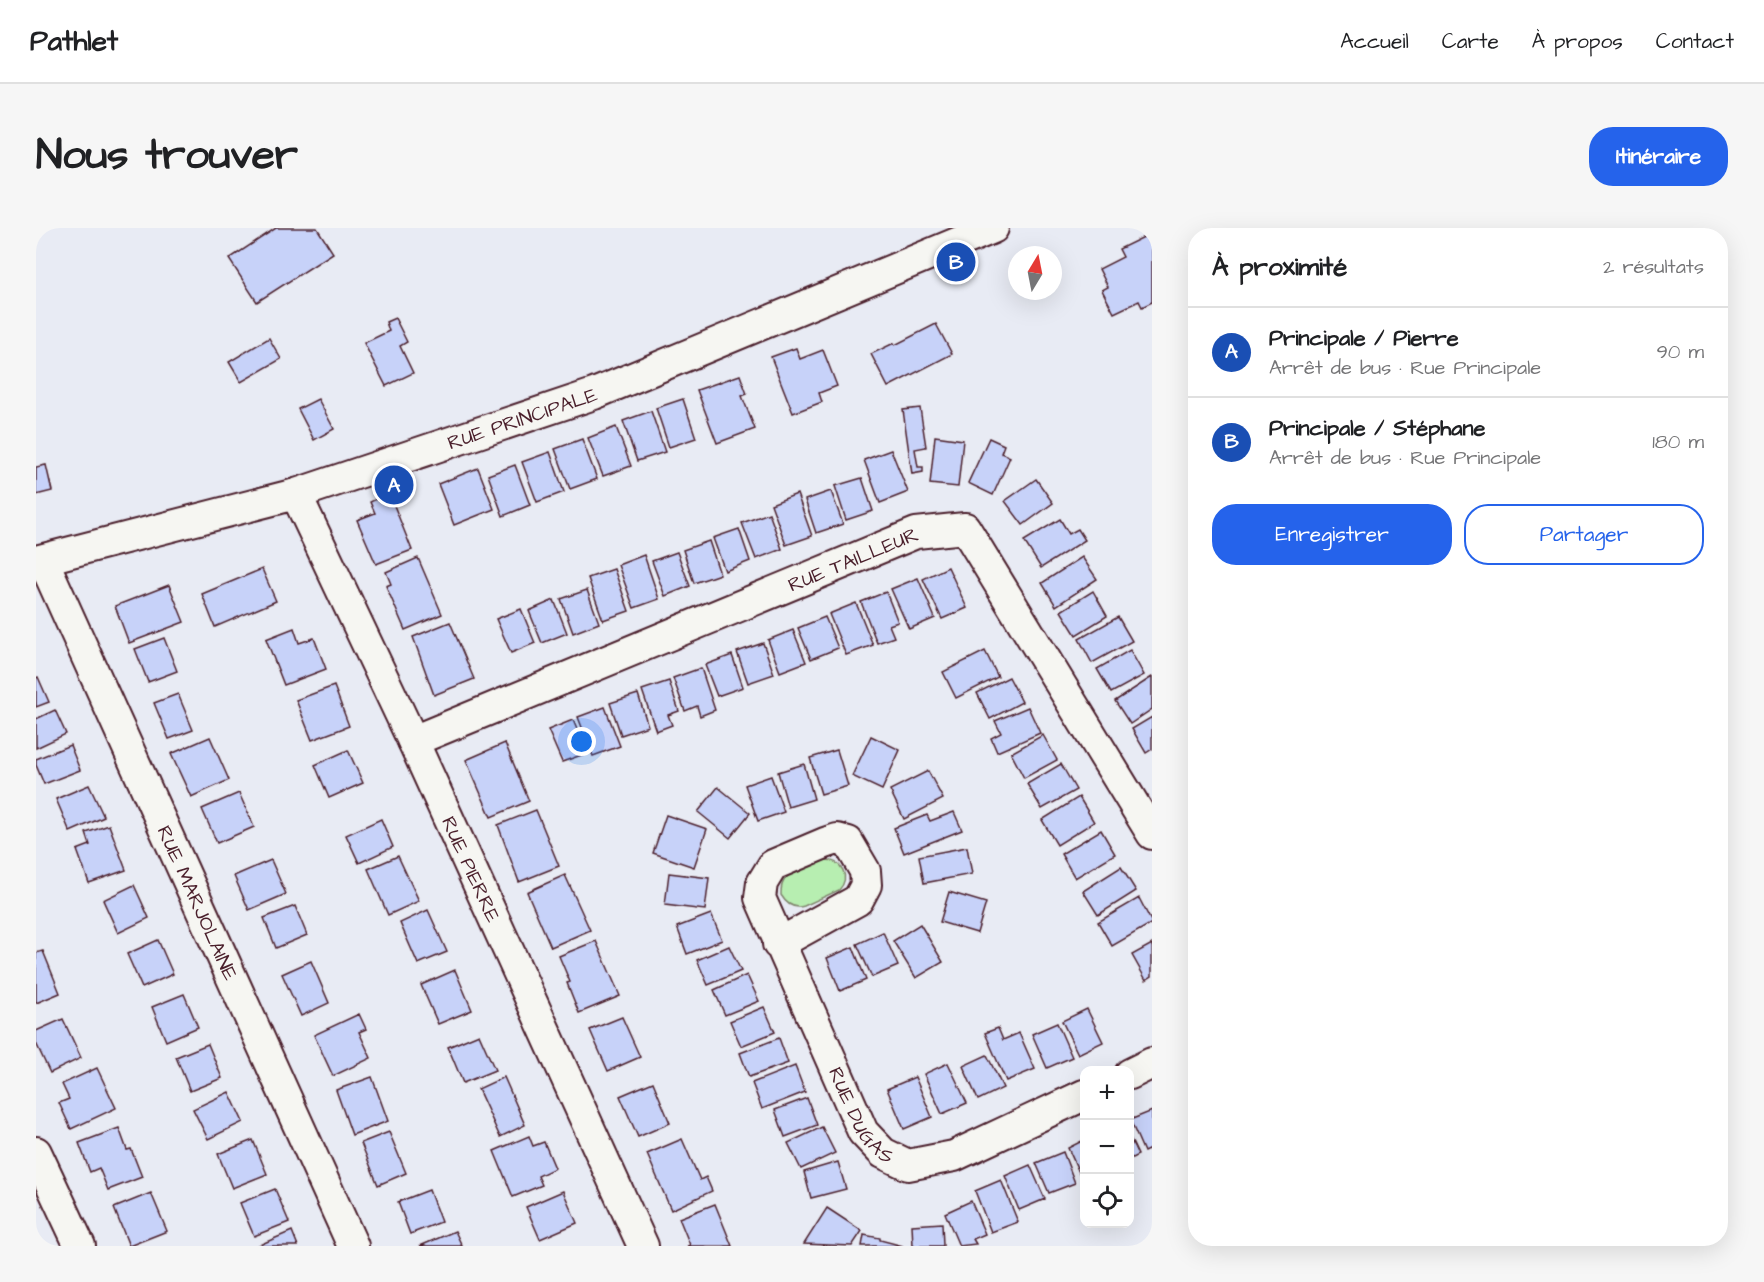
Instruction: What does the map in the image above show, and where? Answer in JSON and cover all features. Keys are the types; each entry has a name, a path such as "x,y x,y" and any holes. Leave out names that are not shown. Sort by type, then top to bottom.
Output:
{"street":[{"name":"RUE PRINCIPALE","path":"39,561 296,494 594,394 993,228"},
{"name":"RUE PIERRE","path":"296,494 412,741 643,1246"},
{"name":"RUE TAILLEUR","path":"412,741 916,533 965,528 1152,834"},
{"name":"RUE MARJOLAINE","path":"39,561 353,1246"},
{"name":"RUE DUGAS","path":"778,944 862,1132 883,1153 908,1165 954,1156 1080,1097"},
{"path":"1134,1072 1152,1064"},
{"path":"36,1152 80,1246"}],"green space":[{"path":"825,860 836,863 843,870 843,885 839,890 804,906 797,907 788,904 781,895 785,879 789,875"}],"building":[{"path":"276,228 317,228 333,253 257,302 229,259"},
{"path":"1152,233 1152,302 1142,307 1139,301 1114,313 1102,290 1108,287 1099,269 1123,257 1119,249"},
{"path":"395,318 407,342 400,346 413,373 386,386 364,343 389,331 386,322"},
{"path":"936,324 952,354 888,387 871,354 894,343 895,345"},
{"path":"269,338 281,359 241,382 229,362"},
{"path":"796,348 800,359 823,350 837,386 819,393 822,402 793,413 771,357"},
{"path":"740,375 747,394 742,396 755,429 717,443 697,390"},
{"path":"318,399 334,429 314,440 298,409"},
{"path":"683,399 696,438 669,447 656,408"},
{"path":"920,408 926,447 915,449 918,467 923,467 923,472 912,474 903,410"},
{"path":"651,411 665,452 637,461 623,421"},
{"path":"616,427 631,466 603,476 588,438"},
{"path":"935,436 963,440 958,487 930,484"},
{"path":"989,438 1004,445 1001,453 1010,457 993,495 968,483"},
{"path":"582,439 597,479 570,489 555,449"},
{"path":"891,450 908,492 880,503 864,460"},
{"path":"550,452 564,492 537,502 522,462"},
{"path":"46,465 52,491 36,495 36,467"},
{"path":"515,465 530,505 503,516 488,475"},
{"path":"478,468 494,509 454,525 438,484"},
{"path":"862,478 873,511 846,520 835,486"},
{"path":"1036,479 1053,503 1023,525 1005,501"},
{"path":"831,491 843,524 816,533 805,500"},
{"path":"389,493 412,550 376,564 357,520 375,513 370,502"},
{"path":"797,494 812,536 786,545 771,504"},
{"path":"769,513 782,549 756,559 742,523"},
{"path":"1060,519 1069,534 1078,529 1085,540 1041,568 1024,541"},
{"path":"739,529 750,561 725,571 713,538"},
{"path":"709,541 720,574 694,583 683,550"},
{"path":"677,552 690,586 665,596 652,561"},
{"path":"644,555 659,599 634,608 618,565"},
{"path":"1082,557 1097,579 1056,606 1042,583"},
{"path":"418,558 442,614 405,630 386,586 391,584 386,572"},
{"path":"948,567 967,608 942,619 923,579"},
{"path":"262,569 276,601 215,627 202,594"},
{"path":"614,569 629,611 603,620 588,578"},
{"path":"918,578 935,618 909,629 891,589"},
{"path":"169,585 184,622 129,643 115,606"},
{"path":"587,590 599,623 573,633 561,599"},
{"path":"1093,591 1107,616 1076,635 1061,611"},
{"path":"886,592 898,622 889,625 894,637 877,643 861,602"},
{"path":"554,600 567,633 542,643 529,611"},
{"path":"856,603 873,645 846,655 829,614"},
{"path":"521,609 535,643 511,653 496,619"},
{"path":"825,617 838,648 811,659 798,628"},
{"path":"1118,617 1132,641 1092,663 1079,639"},
{"path":"450,622 474,679 434,695 413,637"},
{"path":"294,628 299,643 314,638 326,669 284,685 266,639"},
{"path":"793,630 806,662 780,672 768,640"},
{"path":"164,638 177,671 148,682 135,649"},
{"path":"763,643 774,674 748,683 737,652"},
{"path":"1130,650 1144,675 1111,693 1097,669"},
{"path":"985,651 998,677 956,698 943,672"},
{"path":"732,655 743,687 717,696 705,665"},
{"path":"701,668 715,710 700,716 697,706 685,711 673,678"},
{"path":"38,677 49,702 36,707 36,678"},
{"path":"1009,677 1022,702 990,719 977,693"},
{"path":"1152,677 1152,709 1130,724 1115,701"},
{"path":"669,681 679,711 668,715 672,725 656,731 642,690"},
{"path":"334,686 349,726 312,740 296,700"},
{"path":"178,694 193,730 169,739 154,703"},
{"path":"638,694 648,726 621,735 610,703"},
{"path":"605,707 620,746 593,756 578,717"},
{"path":"1028,707 1040,733 997,752 991,738 1001,733 995,721"},
{"path":"55,710 66,734 36,748 36,719"},
{"path":"1152,717 1152,749 1146,753 1132,729"},
{"path":"573,720 587,753 562,762 548,730"},
{"path":"1043,735 1057,760 1024,778 1011,753"},
{"path":"871,736 900,750 882,790 852,776"},
{"path":"210,737 229,780 191,797 171,754"},
{"path":"505,743 529,801 491,817 466,760"},
{"path":"70,745 80,770 44,784 36,765 36,759"},
{"path":"348,750 363,783 329,798 315,765"},
{"path":"837,750 848,786 821,794 810,758"},
{"path":"804,764 814,799 788,807 778,772"},
{"path":"1061,764 1076,790 1042,809 1027,784"},
{"path":"928,771 943,799 904,819 890,790"},
{"path":"771,776 784,812 758,821 745,785"},
{"path":"89,785 104,817 70,832 56,799"},
{"path":"718,787 750,813 730,838 698,812"},
{"path":"239,793 254,827 217,843 202,809"},
{"path":"1079,797 1094,822 1057,845 1042,820"},
{"path":"536,810 559,866 519,882 498,825"},
{"path":"954,812 962,830 904,853 894,828 927,815 930,821"},
{"path":"666,815 707,829 694,867 653,853"},
{"path":"381,819 393,847 359,863 346,835"},
{"path":"109,825 126,870 89,883 77,850 90,845 86,833"},
{"path":"1101,830 1115,854 1075,878 1061,854"},
{"path":"967,847 972,874 924,883 919,856"},
{"path":"398,856 419,901 388,915 368,869"},
{"path":"271,860 286,894 249,910 234,876"},
{"path":"1121,867 1136,891 1098,915 1083,891"},
{"path":"669,873 709,878 705,910 665,905"},
{"path":"565,875 590,930 551,947 527,892"},
{"path":"134,885 149,918 118,933 103,900"},
{"path":"949,892 986,903 977,933 940,922"},
{"path":"1139,898 1152,923 1112,946 1098,922"},
{"path":"295,906 307,935 276,948 264,918"},
{"path":"428,910 447,952 418,964 400,923"},
{"path":"711,914 722,940 687,954 677,927"},
{"path":"920,924 943,962 916,978 893,941"},
{"path":"883,932 898,966 872,977 857,944"},
{"path":"158,940 173,974 142,988 127,954"},
{"path":"596,941 620,996 579,1013 559,956"},
{"path":"1152,944 1152,976 1146,980 1132,955"},
{"path":"729,946 741,971 708,985 697,960"},
{"path":"853,947 866,980 840,991 827,958"},
{"path":"43,951 60,993 36,1003 36,953"},
{"path":"311,961 329,1003 301,1016 282,974"},
{"path":"455,970 472,1010 438,1024 421,985"},
{"path":"747,975 759,1001 725,1015 714,990"},
{"path":"184,994 198,1027 166,1041 152,1007"},
{"path":"764,1007 775,1032 741,1046 730,1021"},
{"path":"1087,1009 1103,1042 1078,1054 1062,1021"},
{"path":"359,1014 366,1029 359,1032 371,1058 333,1076 314,1035"},
{"path":"622,1017 640,1057 608,1071 590,1030"},
{"path":"63,1019 81,1058 50,1073 36,1043 36,1031"},
{"path":"1057,1023 1072,1057 1047,1068 1032,1034"},
{"path":"998,1028 1003,1040 1019,1033 1035,1069 1006,1081 985,1033"},
{"path":"479,1034 495,1070 463,1083 448,1047"},
{"path":"779,1038 788,1063 749,1077 740,1053"},
{"path":"208,1044 222,1078 190,1091 176,1057"},
{"path":"987,1055 1003,1088 978,1100 963,1066"},
{"path":"948,1063 967,1103 942,1114 924,1074"},
{"path":"795,1066 805,1092 762,1109 752,1083"},
{"path":"97,1068 116,1108 71,1129 59,1103 69,1099 62,1084"},
{"path":"372,1077 388,1121 352,1135 336,1090"},
{"path":"504,1077 525,1125 500,1137 478,1089"},
{"path":"915,1077 932,1117 904,1129 887,1089"},
{"path":"653,1082 670,1123 638,1137 620,1096"},
{"path":"229,1092 243,1122 208,1139 193,1109"},
{"path":"807,1098 817,1125 785,1137 775,1110"},
{"path":"1152,1111 1152,1148 1144,1152 1134,1129 1134,1118"},
{"path":"822,1127 835,1153 801,1169 788,1143"},
{"path":"119,1128 127,1150 131,1149 142,1177 108,1190 99,1168 90,1172 79,1143"},
{"path":"389,1132 406,1173 378,1185 361,1143"},
{"path":"529,1136 533,1146 544,1142 555,1168 538,1176 542,1185 513,1197 494,1151"},
{"path":"682,1139 700,1180 706,1177 712,1191 671,1210 647,1154"},
{"path":"253,1140 267,1174 232,1188 218,1154"},
{"path":"1080,1142 1080,1174 1068,1148"},
{"path":"1063,1152 1075,1183 1049,1193 1036,1163"},
{"path":"838,1162 846,1189 811,1198 804,1172"},
{"path":"1030,1165 1045,1199 1019,1210 1005,1176"},
{"path":"1001,1180 1018,1222 991,1232 975,1191"},
{"path":"275,1189 289,1222 254,1236 240,1203"},
{"path":"429,1190 441,1222 410,1234 398,1202"},
{"path":"563,1191 577,1223 540,1239 526,1207"},
{"path":"151,1193 167,1231 129,1246 114,1208"},
{"path":"971,1201 985,1234 973,1239 976,1244 959,1246 945,1213"},
{"path":"715,1204 732,1246 687,1246 690,1245 679,1218"},
{"path":"827,1208 862,1231 852,1246 804,1244"},
{"path":"942,1223 943,1246 913,1246 912,1225"},
{"path":"292,1231 298,1246 257,1246"},
{"path":"455,1231 462,1246 420,1246"},
{"path":"864,1235 880,1238 880,1240 903,1246 862,1246"}],"place":[{"name":"Principale / Stéphane","path":"956,262"},
{"name":"Principale / Pierre","path":"394,485"}]}
